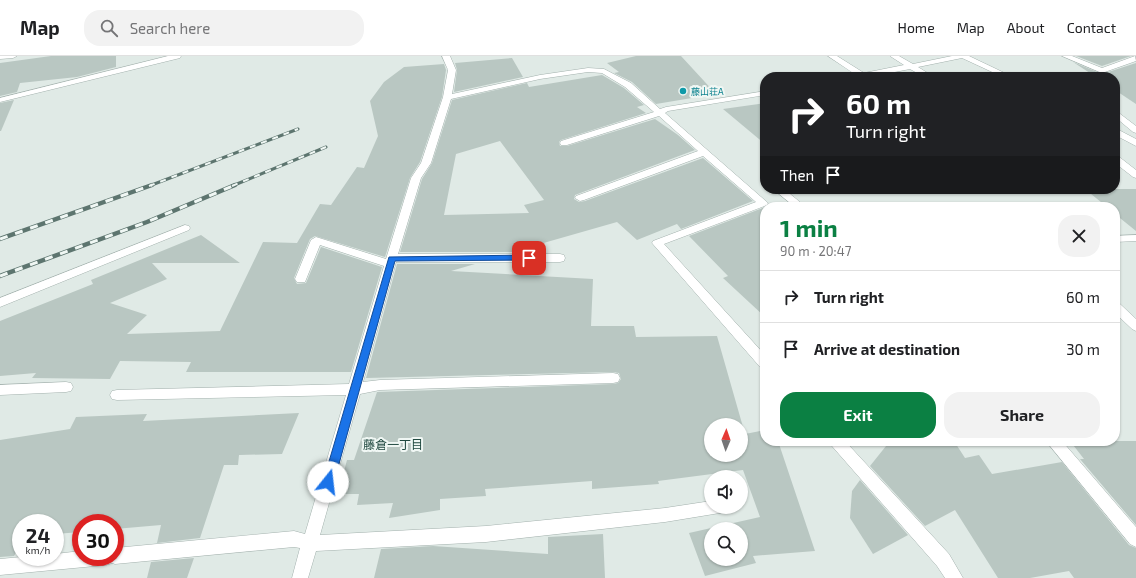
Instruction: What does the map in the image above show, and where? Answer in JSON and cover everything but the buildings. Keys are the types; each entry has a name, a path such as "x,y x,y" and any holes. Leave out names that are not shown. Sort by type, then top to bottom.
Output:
{"street":[{"path":"0,57 12,56"},
{"path":"0,100 177,56"},
{"path":"300,578 416,178 426,163 447,97 452,70 446,56"},
{"path":"832,56 855,72"},
{"path":"894,56 922,72"},
{"path":"881,72 963,56 998,72"},
{"path":"1066,56 1102,71 1136,58"},
{"path":"447,97 540,77 588,70 604,71 628,84 762,202"},
{"path":"564,143 660,113 666,109 760,94"},
{"path":"1120,117 1136,130"},
{"path":"1120,134 1136,144"},
{"path":"580,198 705,152"},
{"path":"1120,162 1136,175"},
{"path":"784,194 795,202"},
{"path":"760,204 657,243 760,357"},
{"path":"0,303 185,228"},
{"path":"1120,240 1136,238"},
{"path":"301,279 316,240 391,261 560,258"},
{"path":"1120,311 1136,326"},
{"path":"117,395 355,390 380,385 613,378"},
{"path":"0,390 66,387"},
{"path":"840,446 943,560 955,578"},
{"path":"1057,446 1136,539"},
{"path":"124,555 294,538 311,543 486,534 666,516 704,510"},
{"path":"0,568 72,561"}],"railway":[{"path":"149,186 298,129"},
{"path":"232,186 326,147"},
{"path":"0,239 152,185"},
{"path":"0,276 147,222 235,185"}],"place":[{"name":"藤山荘A","path":"683,91"}],"district":[{"name":"藤倉一丁目","path":"393,444"}],"route":[{"path":"328,482 392,258 529,258"}]}
